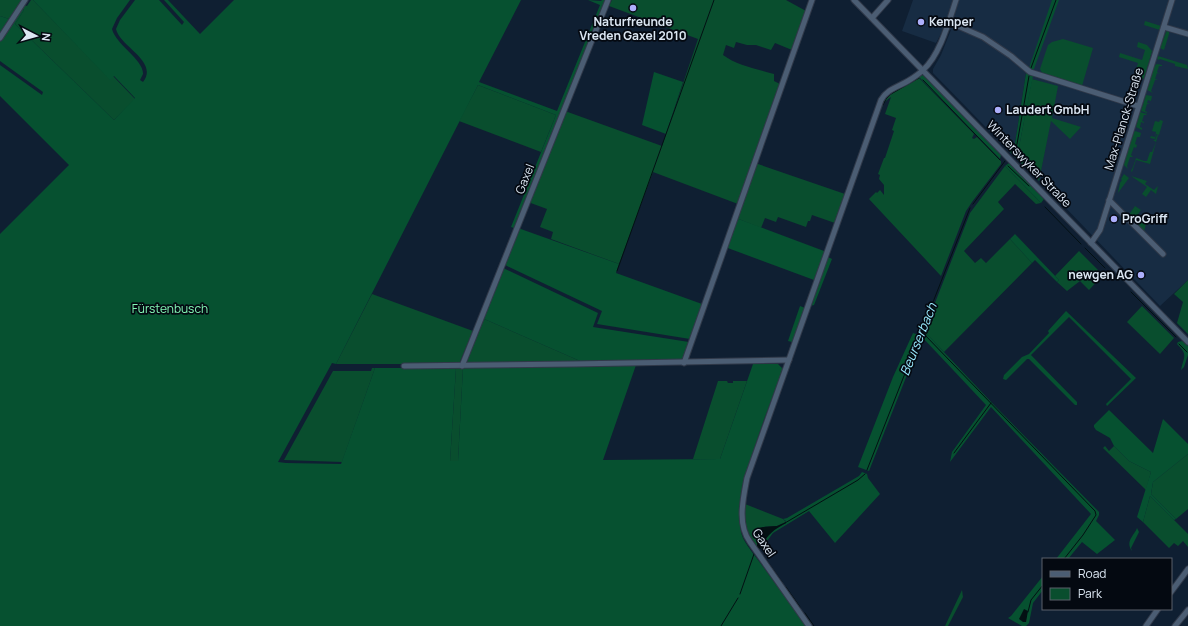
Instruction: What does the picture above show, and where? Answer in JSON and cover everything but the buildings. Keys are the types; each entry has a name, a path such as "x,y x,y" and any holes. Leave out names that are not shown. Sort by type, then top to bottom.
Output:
{"street":[{"path":"0,38 25,0"},
{"name":"Gaxel","path":"462,366 608,0"},
{"path":"684,363 812,0"},
{"name":"Winterswyker Straße","path":"854,0 1188,342"},
{"path":"872,18 888,0"},
{"name":"Gaxel","path":"809,626 743,530 742,520 747,478 881,100 888,91 910,80 923,70 937,50 949,22 956,0"},
{"name":"Max-Planck-Straße","path":"1091,243 1100,230 1172,0"},
{"path":"949,22 983,37 1011,56 1028,71 1138,106"},
{"path":"1164,27 1188,34"},
{"path":"1109,200 1163,254"},
{"path":"404,366 684,363 789,360"},
{"path":"1172,591 1188,569"},
{"path":"1146,626 1157,610"},
{"path":"1176,626 1188,610"}],"shaded area":[{"path":"913,0 1188,0 1188,280 1160,306 1039,180 1057,87 1032,79 1032,76 1026,73 1015,143 1010,152 933,73 933,69 941,55 951,30 944,28 936,43 902,31"},
{"path":"786,522 770,533 761,549 757,548 757,540 753,533 755,530 764,527 777,526"},
{"path":"1024,609 1028,611 1026,622 1019,619"}],"green space":[{"path":"0,0 22,0 9,19 0,16"},
{"path":"31,0 33,0 110,79 113,76 135,99 114,120 15,24 24,10 22,8 23,5 27,6"},
{"name":"Fürstenbusch","path":"33,0 130,0 117,18 112,29 119,41 139,63 143,74 140,80 143,82 147,74 143,61 124,42 116,29 120,20 135,0 159,0 182,25 184,22 164,0 168,0 200,34 234,0 521,0 479,82 557,111 600,5 588,0 606,0 514,228 511,227 556,115 478,85 336,364 332,363 278,462 341,464 375,368 456,368 450,461 458,461 463,368 636,365 603,460 720,459 753,364 778,364 783,369 752,454 741,502 740,522 743,538 747,546 807,626 0,626 0,234 69,165 0,96 0,65 42,95 43,92 0,61 0,41 22,8 24,10 15,24 114,120 135,98 114,76 110,80"},
{"path":"612,0 786,0 806,11 792,50 775,43 771,50 756,45 747,45 736,42 734,48 726,45 723,55 740,64 774,74 774,81 780,84 738,204 653,172 619,264 551,239 553,232 540,227 547,209 528,202 565,111 662,146 698,39 609,6"},
{"path":"1052,0 1059,0 1034,69 1032,70 1029,68"},
{"path":"0,16 9,19 0,34"},
{"path":"1145,21 1161,26 1160,30 1144,25"},
{"path":"1167,30 1169,31 1169,34 1164,50 1160,48"},
{"path":"1063,39 1093,48 1082,86 1042,73 1040,69 1048,45 1052,42"},
{"path":"1138,42 1147,45 1152,51 1144,79 1134,76 1138,63 1119,57 1120,53 1142,60 1145,50 1137,47"},
{"path":"1158,56 1187,65 1188,69 1175,66 1175,64 1160,59 1158,60"},
{"path":"1157,64 1162,66 1159,66 1157,72 1160,74 1157,73 1155,79 1158,80 1155,80 1151,91 1153,93 1147,90 1154,66"},
{"path":"654,72 683,82 666,134 642,125"},
{"path":"1026,73 1033,76 1019,147 1013,155 1010,152 1015,143"},
{"path":"922,74 923,75 919,78 974,134 972,138 974,139 977,137 1001,161 1001,164 966,211 941,276 869,199 880,190 884,195 884,185 879,179 880,175 878,174 894,131 892,130 896,118 885,114 891,97 883,103 882,108 880,107 885,96"},
{"path":"923,75 1001,155 1000,159 919,77"},
{"path":"1032,79 1058,86 1052,118 1081,127 1070,139 1051,121 1039,181 1013,155 1019,147"},
{"path":"478,85 556,115 541,152 459,121"},
{"path":"1146,95 1152,96 1151,101 1148,100 1147,103 1150,104 1147,104 1145,111 1147,113 1141,111"},
{"path":"1140,112 1147,114 1144,115 1142,121 1144,123 1141,122 1140,127 1142,130 1136,127"},
{"path":"1160,120 1163,121 1159,135 1156,134 1155,139 1150,138 1151,136 1155,137 1156,132 1152,131 1155,121 1159,122"},
{"path":"1134,132 1141,133 1140,137 1137,137 1135,144 1137,145 1136,148 1134,147 1131,155 1133,157 1130,157 1127,166 1128,169 1124,163"},
{"path":"1158,135 1150,164 1136,160 1132,172 1131,171 1136,158 1147,161 1156,142 1153,140 1155,140"},
{"path":"755,163 845,194 835,223 812,215 806,227 778,217 776,222 765,218 761,228 736,218"},
{"path":"1009,163 1044,199 1041,203 1005,166"},
{"path":"1005,166 1041,203 1036,204 1015,184 998,202 1004,209 964,251 975,263 981,258 986,263 1010,239 1032,263 944,352 924,331 970,213"},
{"path":"1124,174 1129,178 1118,193 1121,179"},
{"path":"1131,176 1147,181 1145,184 1154,190 1158,186 1156,194 1151,190 1146,197 1142,194 1147,187"},
{"path":"1135,206 1141,210 1136,217 1146,224 1144,232 1128,216"},
{"path":"736,218 824,251 825,252 814,280 725,247"},
{"path":"518,228 619,264 616,273 702,304 690,339 597,324 602,311 507,266 504,264"},
{"path":"1015,234 1059,280 1057,282 1035,260 1032,263 1010,239"},
{"path":"1079,251 1103,275 1089,290 1080,281 1067,291 1057,282 1059,280 1055,276"},
{"path":"828,257 832,259 814,305 810,306"},
{"path":"503,268 598,313 593,327 689,342 682,361 580,362 482,318"},
{"path":"1188,280 1188,334 1177,323 1183,302 1174,294"},
{"path":"372,294 473,331 459,364 336,364"},
{"path":"800,306 805,308 792,342 788,341"},
{"path":"1142,306 1174,338 1160,354 1127,322"},
{"path":"1066,311 1136,378 1107,406 1106,404 1131,379 1069,317 1031,355 1077,402 1077,405 1075,405 1029,359 1027,359 1006,380 1003,379 1004,375 1022,357 1029,354 1049,333 1048,331"},
{"path":"482,318 580,361 580,362 465,364"},
{"path":"924,331 1099,512 1096,521 1115,540 1097,554 1082,542 1069,558 1057,558 1091,514 991,407 950,462 952,452 986,405 922,337 869,471 858,467 893,377 913,333 922,336"},
{"path":"1182,341 1188,346 1188,355 1184,367 1181,370 1184,353 1177,344 1178,342"},
{"path":"372,368 375,368 342,462 284,460 333,371 371,371"},
{"path":"456,368 463,368 458,461 450,461"},
{"path":"718,381 733,383 733,381 747,381 720,459 693,459"},
{"path":"1109,410 1153,453 1163,419 1188,444 1188,454 1153,482 1151,494 1176,519 1174,520 1150,496 1143,522 1137,517 1151,472 1129,461 1114,446 1110,438 1096,430 1094,425"},
{"path":"1105,446 1109,451 1114,446 1129,461 1151,472 1146,490 1103,448"},
{"path":"1188,454 1188,509 1176,519 1151,494 1153,482"},
{"path":"862,472 867,474 868,478 880,494 835,543 809,511 773,533 761,549 770,533 786,523 783,519 859,476"},
{"path":"1150,496 1188,534 1188,547 1183,541 1178,546 1174,543 1169,548 1143,522"},
{"path":"745,504 783,519 786,522 777,526 764,527 756,530 753,533 757,540 757,548 747,532"},
{"path":"1137,528 1139,532 1131,548 1132,551 1129,544"},
{"path":"1042,577 1042,591 1033,603 1029,623 1026,626 1022,626 1008,618"},
{"path":"962,590 963,597 948,626 945,626"}],"waterway":[{"path":"617,271 714,0"},
{"name":"Beurserbach","path":"1031,68 1056,0"},
{"name":"Beurserbach","path":"1013,153 1017,144 1029,76"},
{"path":"883,105 891,94 919,78"},
{"path":"923,80 1000,160"},
{"name":"Beurserbach","path":"973,204 1005,161"},
{"path":"1008,166 1029,186"},
{"path":"1045,207 1081,244"},
{"name":"Beurserbach","path":"867,470 970,208"},
{"path":"1085,248 1105,268"},
{"path":"1131,292 1176,337"},
{"path":"922,329 923,333 1095,511 1096,515 1083,535 1065,558"},
{"path":"1179,344 1187,352"},
{"path":"954,453 991,403"},
{"name":"Beurserbach","path":"785,523 858,480 865,474"},
{"name":"Beurserbach","path":"740,594 754,554"},
{"path":"763,555 782,582"},
{"path":"1028,612 1031,600 1042,586"},
{"path":"786,587 800,607"},
{"name":"Beurserbach","path":"721,626 738,598"},
{"path":"805,613 814,626"}],"place":[{"name":"Naturfreunde Vreden Gaxel 2010","path":"633,8"},
{"name":"Kemper","path":"921,22"},
{"name":"Laudert GmbH","path":"998,110"},
{"name":"ProGriff","path":"1114,219"},
{"name":"newgen AG","path":"1141,275"}]}
